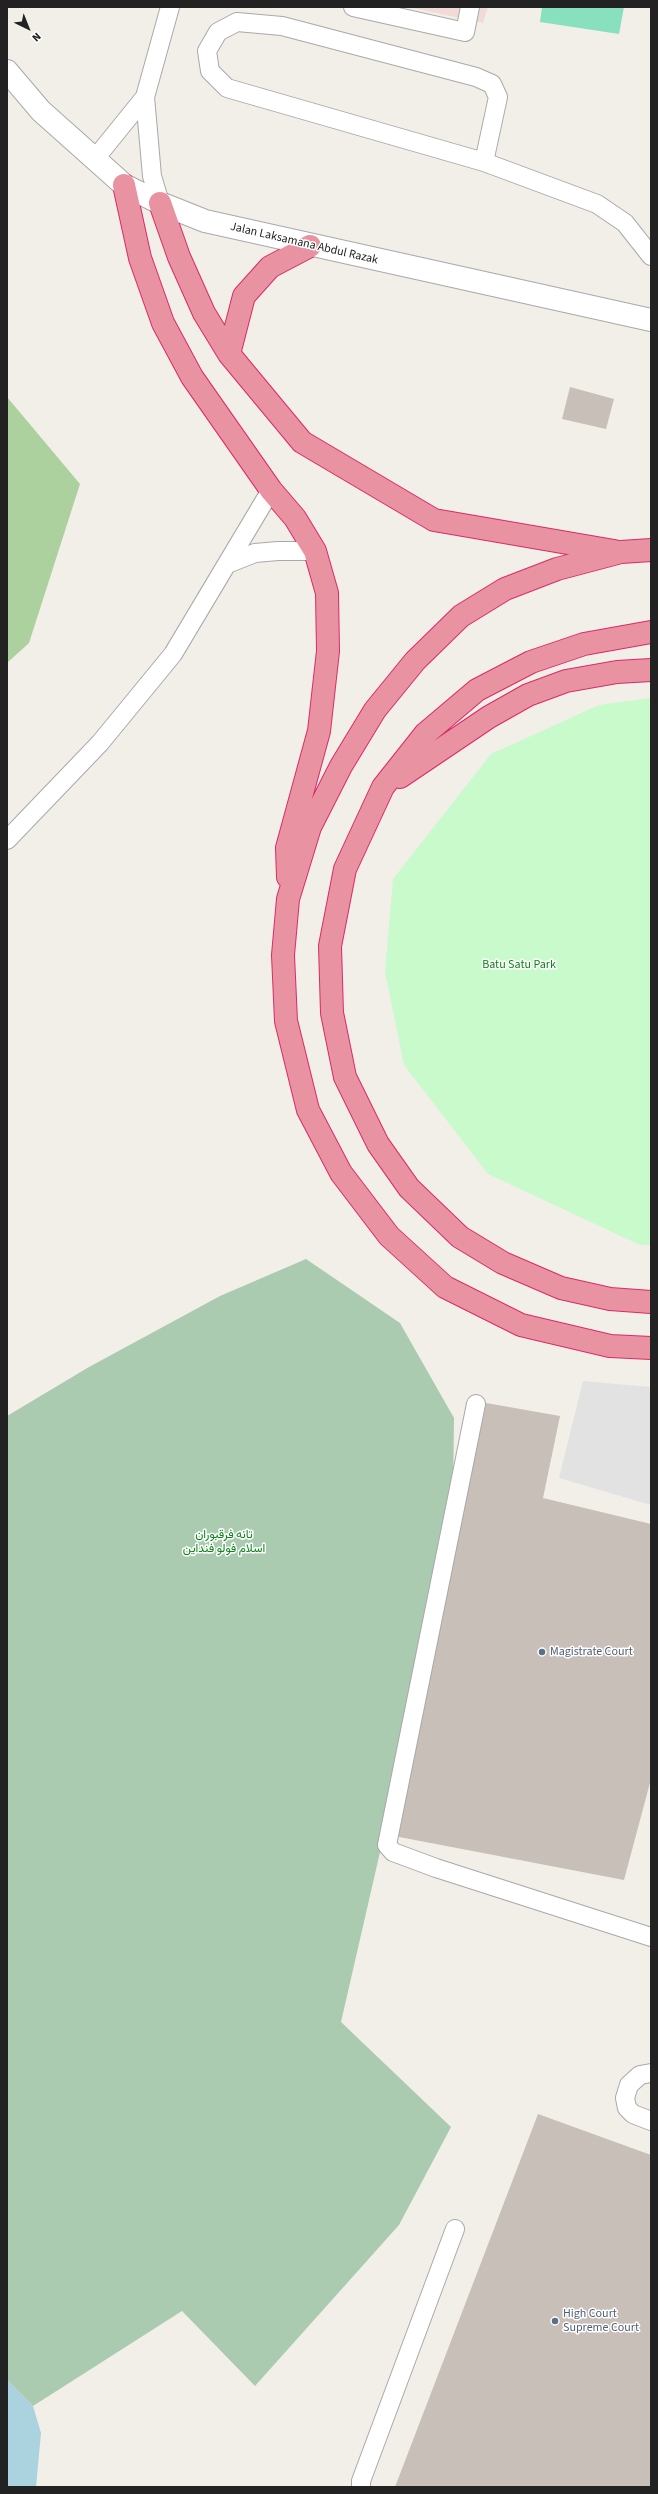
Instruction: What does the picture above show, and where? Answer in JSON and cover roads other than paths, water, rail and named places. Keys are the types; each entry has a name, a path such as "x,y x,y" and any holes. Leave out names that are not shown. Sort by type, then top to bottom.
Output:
{"highway":[{"path":"124,185 140,258 163,323 192,377 271,490 295,518 315,551 327,593 328,651 319,731 300,793 287,848 288,898 283,955 286,1021 308,1110 340,1173 389,1236 445,1286 521,1325 610,1346 651,1348"},
{"path":"160,203 179,257 204,313 229,354 302,442 434,520 621,552"},
{"path":"229,354 244,296 270,267 310,246"},
{"path":"288,898 310,827 341,766 375,710 415,661 462,616 504,589 557,569 621,552 651,550"},
{"path":"651,632 576,647 531,662 477,690 425,734 384,788 345,870 330,946 332,1013 345,1076 378,1144 409,1188 455,1232 503,1263 561,1288 610,1299 651,1302"},
{"path":"384,788 489,717 528,694 566,681 617,672 651,670"}],"street":[{"name":"Jalan Laksamana Abdul Razak","path":"7,71 41,111 94,160 124,185 160,203 205,221 310,246 650,315"}],"lane":[{"path":"160,203 152,176 145,97 170,7"},
{"path":"353,7 465,32 470,7"},
{"path":"484,162 498,97 492,84 476,77 282,26 237,22 218,32 206,51 210,71 228,88 484,162 596,204 625,223 651,256"},
{"path":"94,160 145,97"},
{"path":"7,840 100,742 173,654 271,490"},
{"path":"227,564 255,553 315,551"},
{"path":"476,1404 387,1845 393,1852 436,1868 651,1937"},
{"path":"651,2073 640,2076 630,2085 625,2098 627,2108 633,2114 651,2121"},
{"path":"361,2487 361,2481 455,2229"}],"water":[{"path":"7,2380 33,2406 41,2433 36,2487 7,2487"}],"place":[{"name":"Magistrate Court","path":"542,1652"},
{"name":"High Court Supreme Court","path":"555,2321"}],"park label":[{"name":"Batu Satu Park","path":"519,965"},
{"name":"تانه فرقبوران اسلام فولو فنداين","path":"224,1542"}]}
